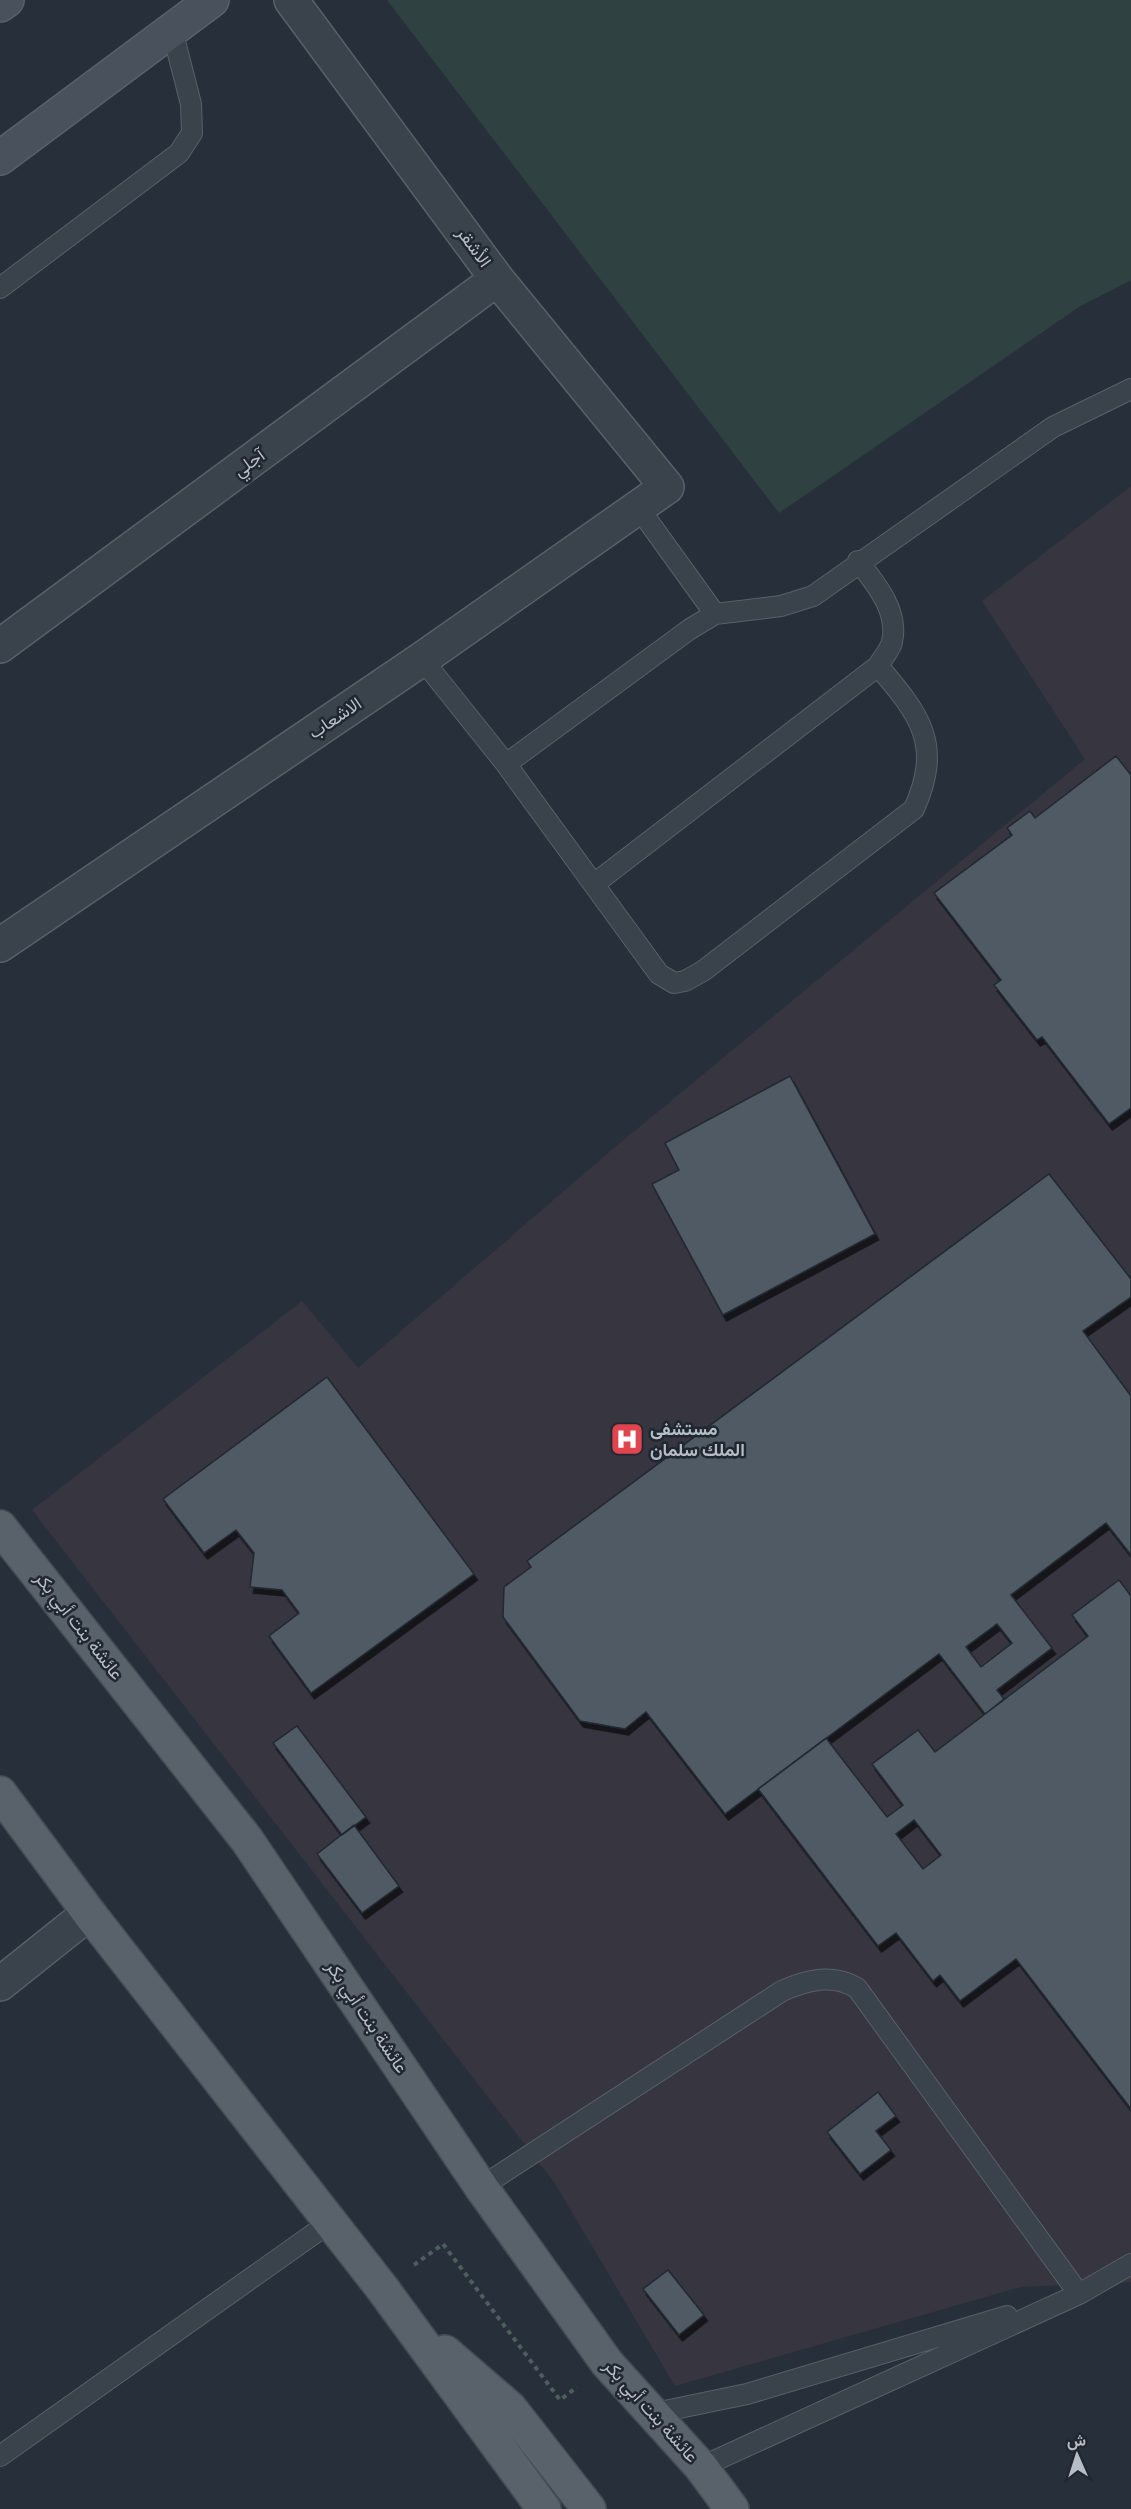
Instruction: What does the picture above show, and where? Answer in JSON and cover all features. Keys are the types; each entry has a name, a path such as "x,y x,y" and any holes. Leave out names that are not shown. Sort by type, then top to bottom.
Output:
{"main road":[{"path":"0,5 7,0"},
{"path":"0,158 212,0"},
{"name":"عائشة بنت أبي بكر","path":"0,1527 247,1840 481,2187 607,2363 655,2413 701,2467 732,2509"},
{"path":"0,1793 89,1913 382,2288 544,2509"},
{"path":"400,2314 510,2408 589,2509"},
{"path":"701,2467 716,2509"}],"street":[{"name":"الأشقر","path":"291,0 497,279 667,487"},
{"name":"آجلي","path":"0,646 497,279"},
{"name":"الاشعاب","path":"5,933 422,659 667,487"},
{"path":"0,1984 89,1913"}],"lane":[{"path":"0,288 179,153 192,133 191,104 172,30"},
{"path":"506,764 690,629 715,614 781,606 813,596 834,583 858,561 1053,427 1131,389"},
{"path":"638,507 715,614"},
{"path":"594,884 878,666 892,642 892,615 878,587 858,561"},
{"path":"422,659 506,764 659,974 674,983 685,981 703,971 914,809 925,785 928,759 926,740 911,705 878,666"},
{"path":"481,2187 782,1991 800,1982 844,1979 857,1988 1078,2294"},
{"path":"0,2456 329,2223"},
{"path":"701,2467 1078,2294 1131,2264"},
{"path":"655,2413 747,2394 1078,2294"}],"path":[{"path":"382,2288 443,2244 560,2400 607,2363"}],"shaded area":[{"path":"387,0 1131,0 1131,280 1079,307 779,513"},
{"name":"مستشفى الملك سلمان","path":"1131,486 1131,2282 1021,2287 675,2386 554,2182 32,1510 302,1301 358,1368 614,1148 1085,759 982,601"}],"building":[{"path":"1116,756 1131,775 1131,1108 1109,1124 1042,1037 1037,1040 994,985 1001,980 934,893 1012,835 1007,828 1030,811 1035,818"},
{"path":"790,1076 875,1234 723,1315 652,1184 679,1170 665,1143"},
{"path":"1049,1174 1131,1279 1131,1297 1083,1331 1131,1396 1131,1555 1106,1523 1011,1595 1052,1648 997,1690 1004,1699 985,1714 939,1654 725,1814 646,1712 625,1729 580,1721 503,1617 504,1587 531,1567 527,1561","holes":["997,1624 1012,1643 981,1667 966,1647"]},
{"path":"327,1377 474,1574 311,1693 269,1636 299,1613 282,1590 250,1587 254,1553 236,1530 204,1553 163,1499"},
{"path":"1119,1580 1131,1596 1131,2109 1016,1959 960,2001 940,1975 933,1981 896,1933 878,1946 758,1789 826,1738 887,1817 903,1805 872,1764 918,1730 935,1752 1088,1636 1072,1615","holes":["914,1820 941,1855 923,1869 896,1834"]},
{"path":"297,1726 366,1817 342,1835 273,1743"},
{"path":"354,1825 399,1886 362,1913 317,1854"},
{"path":"878,2092 896,2116 876,2131 891,2150 860,2174 827,2132"},
{"path":"668,2270 704,2315 679,2335 643,2289"}],"place":[{"name":"مستشفى الملك سلمان","path":"627,1439"}]}
